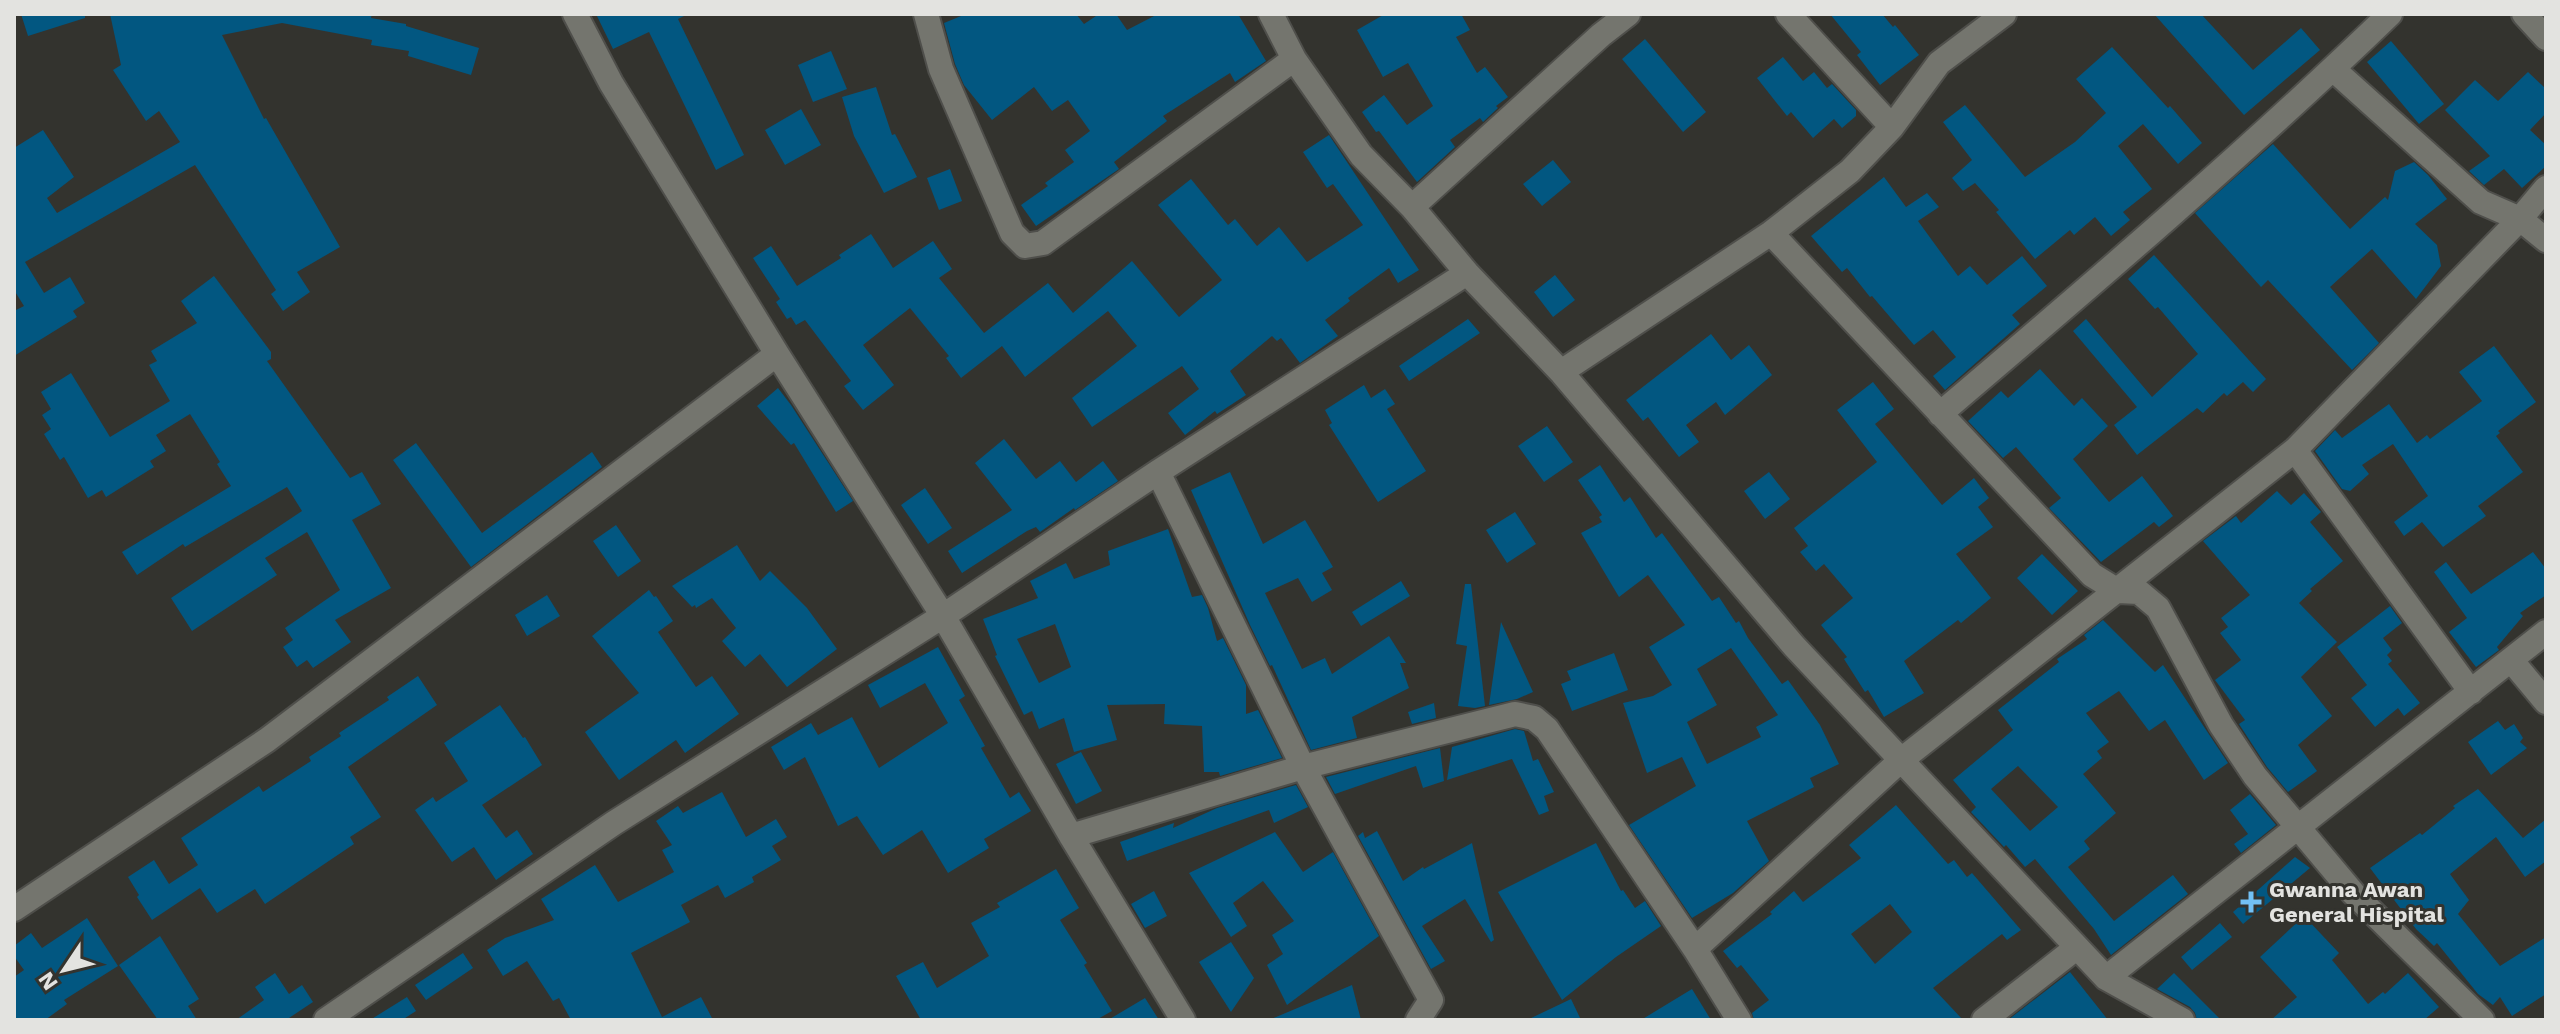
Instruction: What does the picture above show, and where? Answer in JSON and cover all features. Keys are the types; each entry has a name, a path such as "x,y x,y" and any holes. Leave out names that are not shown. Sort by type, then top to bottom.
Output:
{"street":[{"path":"575,14 611,83 943,616 1183,1020"},
{"path":"926,14 941,69 1012,233 1025,246 1043,243 1294,59"},
{"path":"1271,14 1294,59 1361,155 1561,372 1794,646 2106,978 2182,1020"},
{"path":"1412,207 1597,25 1628,14"},
{"path":"1788,14 1892,127"},
{"path":"1561,372 1771,233 1850,171 1892,127 1939,63 2004,14"},
{"path":"1940,414 2086,290 2333,69 2390,14"},
{"path":"2524,14 2546,38"},
{"path":"2333,69 2481,202 2520,219 2546,240"},
{"path":"1695,949 1900,761 2295,450 2520,219 2546,188"},
{"path":"1771,233 2092,575 2118,591 2139,592 2158,608 2221,725 2255,776 2353,893 2482,1020"},
{"path":"326,1020 614,823 943,616 1158,472 1467,273"},
{"path":"14,909 267,740 777,354"},
{"path":"2295,450 2471,692"},
{"path":"1158,472 1303,767 1431,1000 1418,1020"},
{"path":"2106,978 2546,632"},
{"path":"2511,660 2546,702"},
{"path":"1071,836 1303,767 1515,714 1534,718 1547,729 1739,1020"},
{"path":"1984,1020 2076,948"}],"building":[{"path":"21,14 85,14 85,18 28,36"},
{"path":"110,14 372,14 371,18 406,24 479,48 471,75 408,56 409,51 371,45 372,40 282,23 222,35 264,119 340,247 297,272 310,292 283,311 271,294 276,290 195,165 25,262 44,293 70,277 85,303 73,311 77,317 14,356 14,311 24,306 14,290 14,148 43,130 74,177 47,198 57,213 180,142 159,111 146,121 113,70 121,65"},
{"path":"596,14 688,14 678,19 744,155 716,170 649,32 613,49"},
{"path":"966,14 1076,14 1084,24 1099,14 1116,14 1127,30 1158,14 1238,14 1266,61 1235,82 1230,73 1163,116 1167,121 1114,162 1119,169 1036,226 1021,205 1074,162 1065,150 1090,131 1068,100 1052,111 1034,87 992,120 964,85 944,23"},
{"path":"1385,14 1461,14 1470,30 1456,37 1477,73 1485,67 1508,97 1483,122 1480,118 1450,140 1455,147 1417,182 1362,112 1384,95 1407,125 1433,106 1408,63 1383,77 1357,30"},
{"path":"1830,14 1882,14 1919,55 1880,85 1857,55 1861,52"},
{"path":"2154,14 2201,14 2253,70 2301,28 2320,50 2244,115"},
{"path":"1645,39 1706,112 1683,132 1622,59"},
{"path":"2391,41 2444,104 2419,124 2367,62"},
{"path":"2112,47 2202,143 2178,164 2143,124 2118,146 2152,189 2123,212 2130,220 2111,236 2095,217 2074,235 2070,230 2035,259 1975,183 1963,191 1952,178 1972,160 1943,122 1965,105 2025,177 2075,142 2106,113 2076,79"},
{"path":"831,51 847,89 813,102 798,65"},
{"path":"1783,57 1803,81 1814,72 1827,88 1832,84 1856,110 1856,116 1842,128 1834,119 1813,138 1791,112 1787,116 1757,78"},
{"path":"2528,72 2546,89 2546,113 2530,130 2546,145 2546,166 2522,188 2504,169 2484,185 2469,171 2490,156 2445,110 2475,80 2498,101"},
{"path":"876,87 892,135 895,134 917,177 884,193 854,136 842,97"},
{"path":"801,109 821,145 785,165 765,130"},
{"path":"1329,135 1419,270 1398,283 1389,268 1348,298 1350,301 1325,320 1338,336 1300,363 1281,338 1277,341 1272,336 1230,371 1246,395 1217,414 1215,411 1185,435 1168,413 1199,389 1182,366 1092,427 1072,398 1137,346 1108,311 1025,377 1002,346 961,378 946,358 949,356 910,308 863,345 894,385 863,410 844,386 851,381 805,320 796,325 791,317 787,319 776,302 780,299 753,258 771,246 797,286 871,234 893,268 933,241 952,269 939,278 984,333 1048,283 1073,313 1132,261 1179,317 1222,280 1158,205 1191,179 1228,225 1235,219 1257,246 1279,227 1307,262 1363,225 1333,184 1327,188 1303,152"},
{"path":"2273,144 2350,229 2385,197 2388,200 2395,171 2414,162 2447,199 2415,224 2437,245 2441,266 2416,299 2372,249 2330,287 2379,343 2352,370 2268,280 2261,287 2195,213"},
{"path":"1553,160 1571,182 1542,206 1523,184"},
{"path":"950,169 962,201 939,210 927,178"},
{"path":"1884,177 1906,207 1927,193 1939,207 1918,221 1958,276 1970,266 1987,285 2022,256 2047,286 2012,315 2020,324 1945,390 1933,376 1956,357 1933,330 1914,345 1847,268 1842,272 1811,236"},
{"path":"2154,255 2266,379 2253,392 2243,382 2227,396 2224,393 2203,413 2197,408 2137,455 2114,425 2137,407 2073,331 2086,319 2152,397 2198,354 2158,307 2155,309 2128,279"},
{"path":"1555,275 1575,300 1553,317 1534,292"},
{"path":"214,276 271,352 271,359 267,361 350,478 362,472 381,504 352,520 391,588 335,620 351,642 313,668 307,660 297,667 283,647 293,640 285,628 340,590 307,532 265,558 277,575 192,631 171,598 302,511 287,487 185,547 183,544 137,575 122,552 231,486 190,414 156,435 166,451 150,461 154,467 106,497 102,490 88,498 64,457 60,460 44,434 51,429 42,415 51,409 41,392 71,373 110,437 170,401 149,365 157,361 151,351 197,323 181,301"},
{"path":"1468,319 1480,333 1409,381 1399,366"},
{"path":"1711,334 1731,360 1749,345 1772,375 1725,415 1716,402 1686,425 1699,442 1679,457 1648,417 1643,421 1626,400"},
{"path":"2494,346 2536,402 2498,431 2500,433 2496,436 2523,472 2478,506 2486,516 2443,547 2422,522 2404,536 2394,522 2428,496 2393,444 2362,465 2369,474 2350,491 2342,489 2315,451 2335,430 2342,438 2389,404 2417,443 2427,435 2430,439 2482,401 2459,372"},
{"path":"2040,369 2074,406 2082,398 2108,426 2073,459 2109,502 2142,476 2173,516 2159,527 2154,522 2101,562 2049,508 2061,498 2016,447 2003,458 1968,421 2001,391 2008,398"},
{"path":"1873,382 1894,409 1875,424 1942,505 1974,478 1989,498 1978,507 1993,527 1956,554 1991,598 1961,623 1958,620 1904,661 1924,693 1884,717 1844,659 1847,657 1821,625 1853,598 1824,564 1816,571 1800,552 1808,546 1794,528 1877,462 1837,410"},
{"path":"1364,385 1371,398 1385,389 1395,404 1387,409 1426,471 1378,502 1329,425 1332,423 1325,410"},
{"path":"778,388 853,501 836,512 794,443 791,445 757,406"},
{"path":"1547,426 1573,462 1544,482 1518,446"},
{"path":"1004,439 1036,479 1060,461 1076,482 1103,461 1118,481 1040,532 1036,527 1027,531 962,573 948,551 1012,510 975,463"},
{"path":"416,443 482,533 592,452 602,467 471,567 393,460"},
{"path":"1600,465 1624,502 1630,497 1656,538 1662,533 1712,601 1719,597 1736,623 1739,621 1782,684 1788,680 1820,725 1839,764 1810,778 1814,787 1747,821 1769,861 1733,893 1692,918 1629,825 1696,786 1682,757 1647,773 1623,703 1653,696 1672,685 1649,647 1685,625 1648,575 1619,597 1581,533 1602,522 1599,517 1602,515 1578,480","holes":["1731,648 1778,715 1756,727 1761,737 1707,764 1687,722 1717,705 1697,669"]},
{"path":"1230,472 1263,544 1305,520 1333,567 1322,573 1332,590 1312,602 1298,578 1265,593 1302,669 1325,658 1332,674 1389,636 1406,663 1400,663 1409,688 1352,717 1357,738 1311,750 1250,625 1191,490"},
{"path":"1769,472 1790,499 1765,519 1744,491"},
{"path":"925,488 952,528 928,544 901,505"},
{"path":"2277,491 2291,505 2304,493 2321,512 2310,522 2343,561 2310,589 2312,591 2299,603 2337,642 2301,677 2332,716 2298,745 2317,771 2288,792 2267,767 2239,724 2245,720 2215,680 2241,660 2220,633 2228,627 2221,618 2250,595 2203,541 2236,516 2241,523"},
{"path":"1515,512 1536,544 1507,563 1486,530"},
{"path":"616,525 641,561 618,577 593,541"},
{"path":"1168,529 1192,597 1202,595 1217,641 1223,638 1246,685 1246,714 1258,710 1282,758 1220,776 1219,772 1204,772 1202,726 1164,724 1165,704 1107,705 1117,740 1074,752 1064,718 1039,729 1032,711 1024,715 995,656 983,619 1038,598 1030,581 1066,563 1074,579 1110,565 1108,551","holes":["1055,624 1071,667 1039,683 1017,639"]},
{"path":"737,545 760,581 770,571 807,608 837,649 787,687 760,654 745,667 722,641 736,628 712,598 696,608 695,605 692,607 672,586"},
{"path":"2533,552 2546,569 2546,595 2520,613 2523,616 2497,647 2499,650 2476,667 2449,632 2467,618 2434,572 2446,562 2471,594"},
{"path":"2042,554 2078,591 2052,615 2017,578"},
{"path":"1401,581 1410,596 1361,626 1352,612"},
{"path":"1465,584 1471,584 1485,706 1475,708 1458,706 1467,646 1456,644"},
{"path":"649,590 673,621 658,632 696,687 712,676 739,714 685,753 676,740 619,780 585,732 639,693 592,636"},
{"path":"547,595 560,616 527,636 515,615"},
{"path":"2390,606 2402,623 2383,638 2392,650 2387,655 2392,661 2388,664 2420,703 2404,716 2398,708 2375,727 2351,698 2367,685 2337,647"},
{"path":"2103,620 2155,672 2163,665 2228,763 2204,780 2165,720 2149,731 2119,691 2086,713 2109,742 2097,751 2102,758 2083,774 2116,813 2084,841 2090,849 2068,867 2114,921 2173,875 2188,894 2111,955 2094,929 2035,859 2025,867 1971,812 1976,807 1953,780 2013,730 1998,710 2059,662 2057,659 2087,639 2084,635","holes":["2018,766 2058,807 2030,831 1991,789"]},
{"path":"1501,622 1533,692 1489,705"},
{"path":"938,647 965,696 959,700 985,746 981,748 1010,798 1019,792 1031,811 984,839 989,848 948,873 922,830 883,855 857,816 838,826 805,757 784,770 771,747 811,723 818,735 852,717 879,768 948,723 925,683 880,708 868,685"},
{"path":"1614,653 1628,690 1572,711 1561,684 1571,680 1567,671"},
{"path":"418,676 437,705 348,767 381,817 350,837 354,844 265,904 255,889 217,913 200,888 152,920 128,877 154,860 169,884 198,865 181,838 259,786 263,792 311,761 309,757 341,736 339,733 389,700 387,697"},
{"path":"1434,703 1436,718 1412,724 1408,712"},
{"path":"500,705 542,765 482,805 506,838 517,830 533,854 496,880 474,847 452,862 415,810 433,797 436,802 468,781 444,743"},
{"path":"2498,721 2505,730 2514,724 2523,738 2520,742 2527,748 2491,775 2468,742"},
{"path":"1515,729 1524,731 1533,761 1538,759 1554,792 1544,796 1549,811 1539,815 1512,759 1447,780 1452,747"},
{"path":"1440,748 1444,781 1423,788 1416,766 1335,794 1326,777"},
{"path":"1081,752 1102,791 1076,804 1056,764"},
{"path":"1296,785 1308,807 1274,823 1269,810 1127,861 1120,842 1174,823 1173,828 1217,808"},
{"path":"2478,789 2523,838 2546,819 2546,861 2525,877 2496,837 2450,874 2469,900 2458,914 2500,966 2546,937 2546,994 2512,1016 2500,997 2493,1005 2478,994 2437,943 2434,946 2416,929 2370,868 2420,833 2422,835 2455,808 2453,806"},
{"path":"722,792 746,837 776,819 787,837 772,846 781,860 752,877 754,882 725,898 718,885 681,905 690,922 631,953 662,1017 701,997 713,1020 571,1020 559,998 553,1001 527,961 503,976 487,950 505,938 554,920 541,899 595,865 618,902 674,872 662,850 672,845 656,821 678,806 683,813"},
{"path":"2250,794 2276,825 2241,853 2234,844 2248,834 2230,810"},
{"path":"1896,805 1948,864 1954,860 1967,877 1972,873 2021,930 2007,940 2002,934 1933,988 1963,1020 1754,1020 1752,1013 1769,1000 1741,965 1737,968 1723,951 1772,914 1770,912 1794,891 1803,902 1861,858 1849,845","holes":["1890,904 1912,932 1875,964 1851,934"]},
{"path":"1377,831 1403,881 1423,867 1472,843 1494,940 1491,942 1465,899 1422,926 1445,961 1431,969 1358,836 1363,832 1365,838"},
{"path":"1275,832 1303,872 1333,852 1379,936 1287,1005 1267,965 1283,954 1272,935 1294,921 1263,881 1233,903 1247,926 1231,937 1189,873"},
{"path":"1596,843 1621,891 1635,908 1645,901 1661,926 1562,1000 1498,892"},
{"path":"2295,857 2310,868 2243,924 2233,912"},
{"path":"1056,869 1079,908 1060,920 1112,1011 1096,1020 921,1020 896,976 923,962 937,988 989,956 971,923 1000,907 997,903"},
{"path":"1154,891 1167,916 1145,928 1131,904"},
{"path":"2304,916 2339,953 2332,960 2368,1004 2383,992 2385,994 2408,973 2439,1007 2424,1020 2271,1020 2297,997 2260,957"},
{"path":"87,918 118,966 64,1000 67,1004 45,1020 14,1020 14,977 24,970 14,956 14,946 31,933 42,948"},
{"path":"2220,923 2232,937 2192,970 2181,957"},
{"path":"160,936 199,999 188,1006 197,1020 158,1020 119,965"},
{"path":"1231,942 1254,978 1231,1012 1199,962"},
{"path":"463,953 473,968 426,1000 415,985"},
{"path":"2070,972 2108,1020 2008,1020"},
{"path":"275,973 289,994 302,985 313,1002 286,1020 236,1020 264,1000 255,987"},
{"path":"2174,973 2221,1020 2197,1020 2190,1007 2157,989"},
{"path":"1352,985 1361,1020 1269,1020"},
{"path":"1692,989 1711,1020 1641,1020"},
{"path":"407,997 416,1011 402,1020 370,1020"},
{"path":"1145,998 1159,1020 1108,1020"},
{"path":"1571,999 1581,1020 1527,1020"}],"place":[{"name":"Gwanna Awan General Hispital","path":"2251,902"}]}
